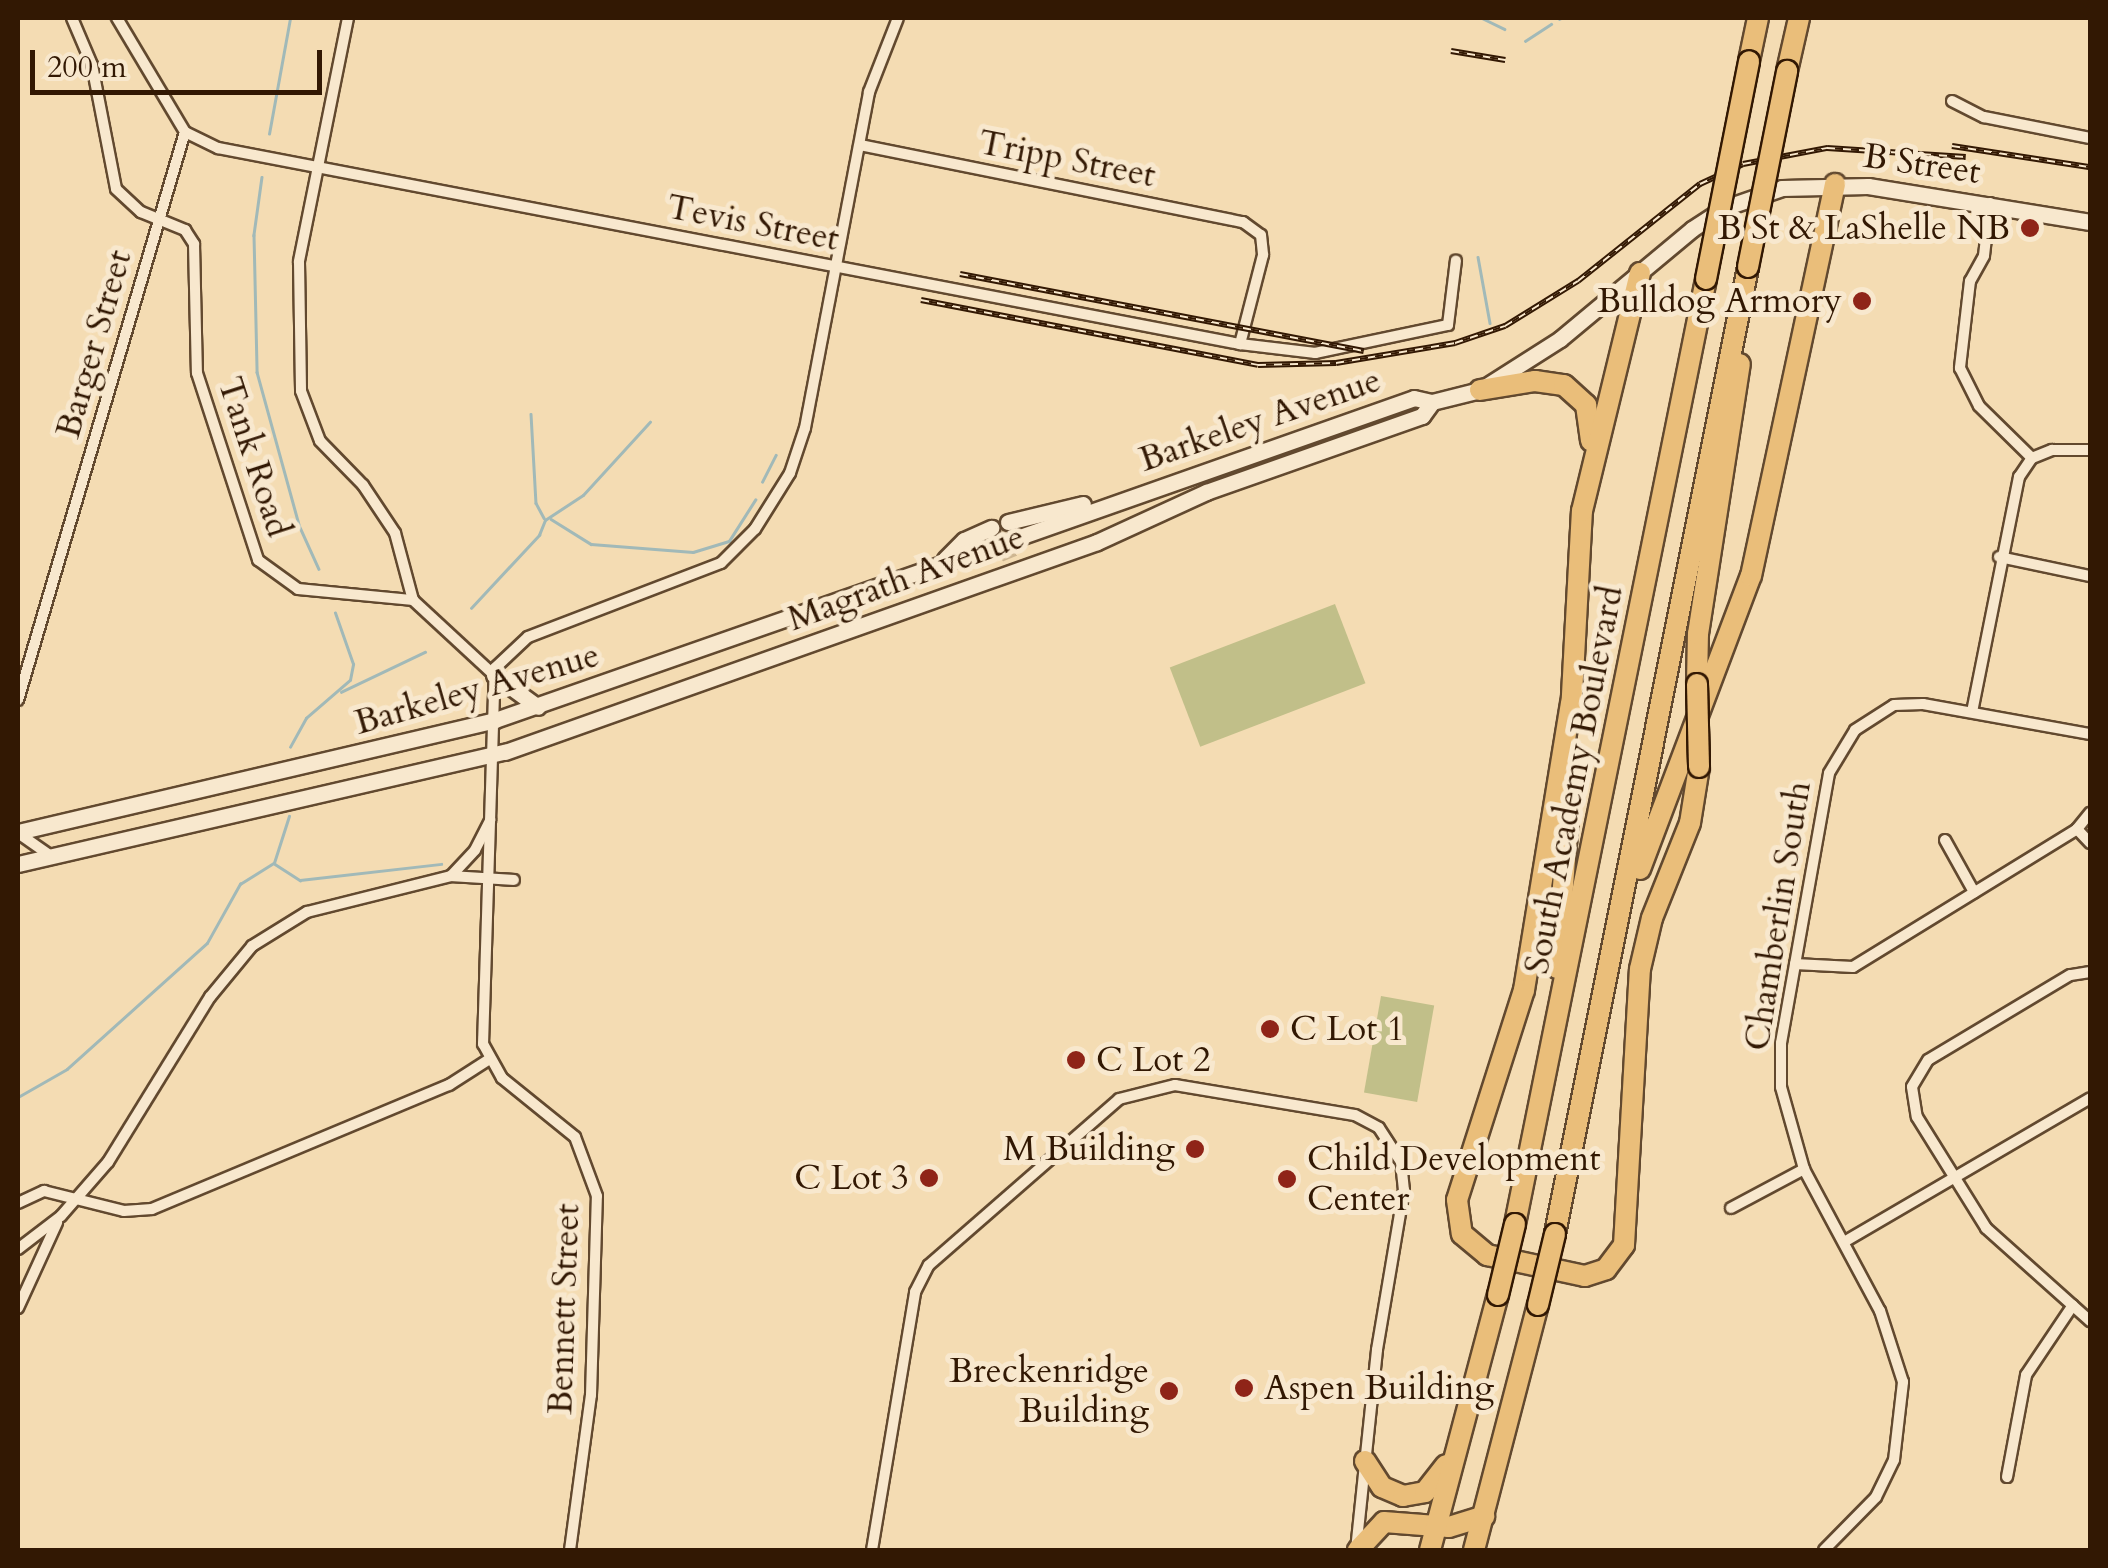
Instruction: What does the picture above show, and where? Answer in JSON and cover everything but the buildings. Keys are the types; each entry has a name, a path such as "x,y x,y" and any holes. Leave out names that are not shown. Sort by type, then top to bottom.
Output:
{"highway":[{"name":"South Academy Boulevard","path":"1426,1550 1458,1446 1515,1224 1758,18"},
{"name":"South Academy Boulevard","path":"1474,1550 1555,1234 1798,18"},
{"path":"1610,972 1647,848 1746,594 1835,184"},
{"path":"1571,703 1524,990 1457,1200 1462,1234 1487,1255 1586,1276 1606,1269 1624,1245 1640,969 1652,918 1690,824 1699,767 1698,634 1736,406 1748,267"},
{"path":"1541,1103 1569,852 1575,558 1590,472 1640,273"},
{"path":"1480,390 1550,381 1578,394 1592,420 1590,472"},
{"path":"1365,1462 1382,1486 1414,1496 1434,1484 1458,1446"},
{"path":"1357,1550 1373,1531 1395,1519 1462,1526 1484,1516 1488,1550"},
{"path":"1395,1519 1426,1550"}],"main road":[{"name":"B Street","path":"1747,199 1782,188 1835,184 1990,203 2090,222"},
{"name":"Magrath Avenue","path":"18,864 496,755 1097,542 1206,492 1422,416 1432,402 1480,390 1560,340 1692,229 1747,199"},
{"name":"Barkeley Avenue","path":"1109,505 1082,504 1013,534 1109,505 1414,398 1432,402"},
{"name":"Barkeley Avenue","path":"18,832 495,720 538,707 940,563 995,541 964,540 940,563"},
{"path":"494,675 538,707"}],"street":[{"name":"Tank Road","path":"72,18 96,80 116,188 132,206 185,230 194,244 197,373 258,560 298,589 413,600 395,532 363,485 320,441 301,391 300,262 348,18"},
{"path":"116,18 185,132"},
{"path":"18,1203 44,1192 124,1211 152,1209 449,1084 488,1060 482,1027 496,755 494,675 500,658 528,637 709,570 748,540 800,445 874,74 898,18"},
{"path":"1952,101 1984,117 2090,138"},
{"name":"Barger Street","path":"18,700 185,132"},
{"name":"Tevis Street","path":"185,132 218,148 1240,344 1316,352 1448,325 1456,260"},
{"name":"Tripp Street","path":"860,146 1242,222 1260,235 1262,255 1240,344"},
{"path":"1990,203 1984,256 1970,282 1960,368 1979,406 2032,458"},
{"path":"1972,712 2010,500 2032,458 2052,450 2090,450"},
{"path":"1999,557 2090,576"},
{"path":"413,600 494,675"},
{"name":"Chamberlin South","path":"1824,1550 1876,1497 1894,1460 1903,1418 1896,1350 1804,1168 1781,1087 1781,1043 1829,773 1840,748 1894,705 1972,712 2090,734"},
{"path":"451,876 479,844 494,810"},
{"path":"1795,964 1853,967 2077,829 2090,813"},
{"path":"2077,829 2090,843"},
{"path":"18,832 50,856"},
{"path":"1945,840 1974,892"},
{"path":"18,1249 61,1216 77,1198 136,1120 220,982 252,946 307,912 451,876 514,880"},
{"path":"2090,972 2070,975 1928,1060 1912,1088 1917,1117 1986,1228 2090,1320"},
{"name":"Bennett Street","path":"488,1060 575,1137 596,1188 591,1395 570,1550"},
{"path":"872,1550 915,1292 928,1265 1106,1109 1160,1086 1355,1115 1379,1128 1396,1151 1404,1190 1365,1462 1357,1550"},
{"path":"1844,1242 2090,1098"},
{"path":"1731,1208 1804,1168"},
{"path":"18,1308 61,1216"},
{"path":"2007,1476 2026,1375 2073,1305"}],"shaded area":[{"path":"1335,604 1365,683 1200,747 1170,667"},
{"path":"1381,996 1434,1005 1417,1102 1364,1093"}],"waterway":[{"path":"269,134 290,18"},
{"path":"1482,18 1505,29"},
{"path":"1525,41 1551,24"},
{"path":"262,177 254,235 257,372 299,525 319,569"},
{"path":"1478,257 1490,323"},
{"path":"531,414 536,503 544,518"},
{"path":"471,608 539,535 545,520 583,495 650,422"},
{"path":"762,482 776,455"},
{"path":"551,519 591,544 693,552 729,541 755,500"},
{"path":"290,747 306,718 350,680 353,664 335,613"},
{"path":"341,692 425,652"},
{"path":"18,1097 67,1069 207,943 240,884 274,863 289,816"},
{"path":"275,864 300,880 441,864"}],"tunnel":[{"path":"993,536 1011,530"},
{"path":"1000,554 1017,547"}],"railway":[{"path":"1451,51 1505,60"},
{"path":"1952,146 2090,167"},
{"path":"921,300 1258,365 1336,363 1455,343 1505,326 1578,281 1700,184 1743,164 1827,148 1966,157"},
{"path":"960,274 1364,351"}],"place":[{"name":"B St & LaShelle NB","path":"2030,228"},
{"name":"Bulldog Armory","path":"1862,301"},
{"name":"C Lot 1","path":"1270,1029"},
{"name":"C Lot 2","path":"1076,1060"},
{"name":"M Building","path":"1195,1149"},
{"name":"C Lot 3","path":"929,1178"},
{"name":"Child Development Center","path":"1287,1179"},
{"name":"Aspen Building","path":"1244,1388"},
{"name":"Breckenridge Building","path":"1169,1391"}]}
